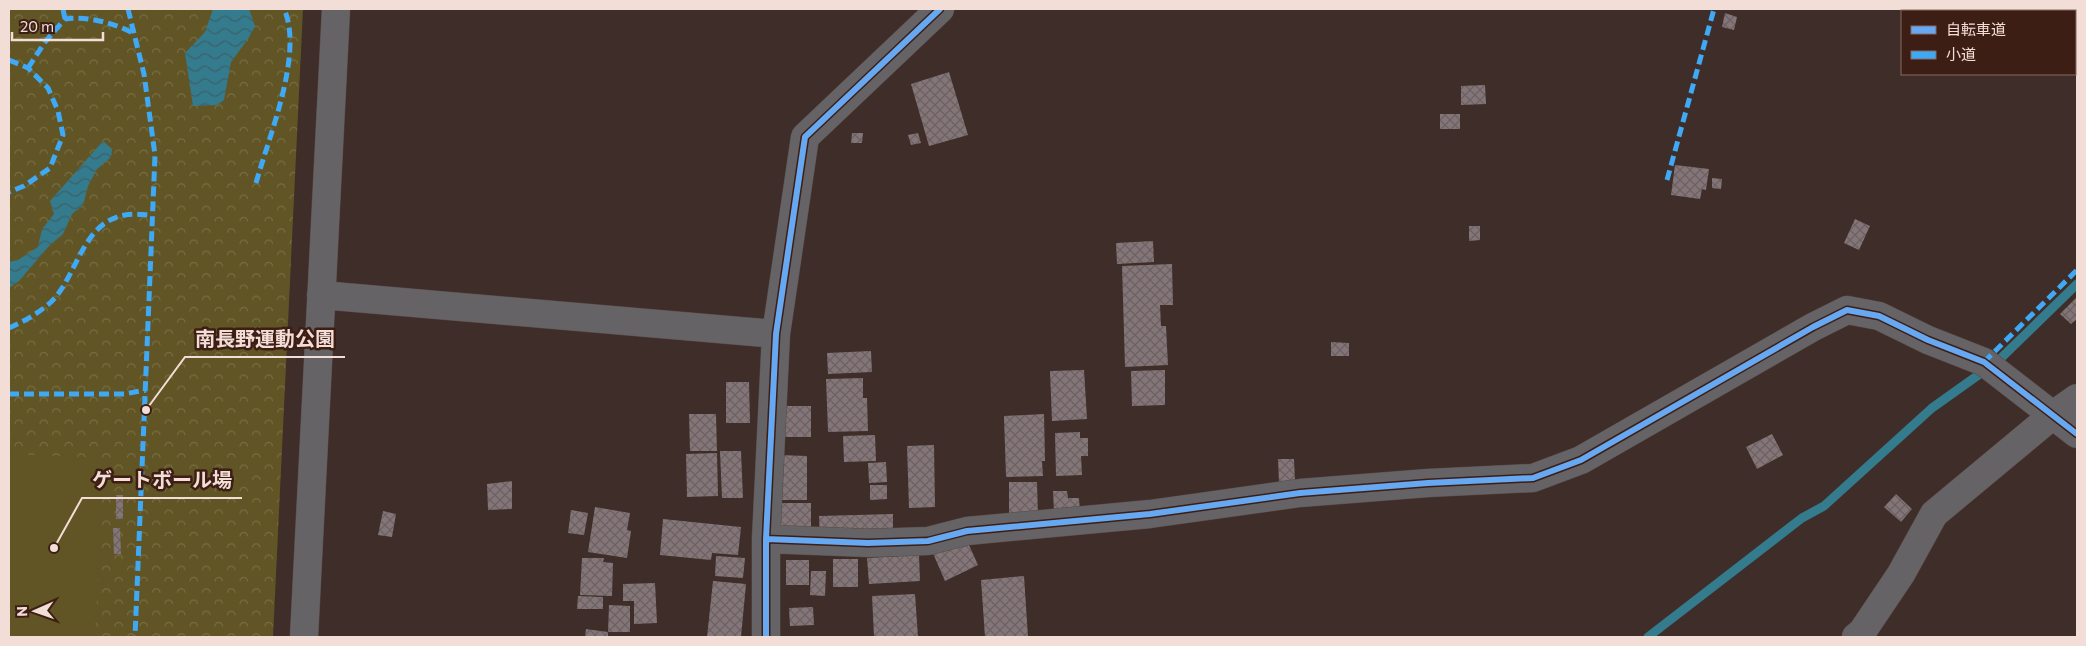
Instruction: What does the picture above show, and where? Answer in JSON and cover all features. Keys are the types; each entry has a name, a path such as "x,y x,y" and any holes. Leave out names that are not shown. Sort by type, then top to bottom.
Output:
{"street":[{"path":"304,637 336,9"},
{"path":"766,637 766,539 776,334 805,137 940,9"},
{"path":"321,296 776,334"},
{"path":"766,539 868,543 928,540 967,531 1150,514 1300,493 1428,483 1532,478 1581,460 1812,327 1847,310 1879,316 1928,340 1991,367 2077,434"},
{"path":"1856,637 1862,632 1901,574 1934,514 2053,414 2077,398"}],"green space":[{"path":"9,9 303,9 273,637 9,637"},
{"path":"9,454 103,458 95,637 9,637"}],"water":[{"path":"213,9 249,9 255,26 231,62 224,100 217,105 193,106 185,53 205,32"},
{"path":"103,141 112,149 111,157 97,169 88,186 83,205 72,214 63,234 49,246 19,281 9,288 9,262 18,260 38,247 42,229 54,214 50,201"}],"building":[{"path":"1725,13 1737,17 1734,30 1722,27"},
{"path":"949,72 968,135 929,146 911,84"},
{"path":"1485,85 1486,104 1461,105 1461,86"},
{"path":"1440,114 1460,114 1460,129 1440,129"},
{"path":"852,133 863,133 862,143 851,143"},
{"path":"918,133 921,143 911,145 908,135"},
{"path":"1675,165 1709,169 1706,190 1702,189 1700,199 1671,195"},
{"path":"1712,178 1722,179 1721,189 1712,188"},
{"path":"1855,219 1870,226 1859,250 1844,243"},
{"path":"1469,226 1480,226 1480,240 1469,241"},
{"path":"1153,241 1154,262 1117,264 1116,243"},
{"path":"1172,264 1173,305 1160,305 1161,326 1166,326 1168,365 1125,367 1122,266"},
{"path":"2077,297 2077,319 2071,324 2060,314"},
{"path":"1331,342 1349,343 1349,356 1331,356"},
{"path":"871,351 872,372 828,374 827,353"},
{"path":"1084,370 1087,419 1052,421 1050,371"},
{"path":"1165,370 1165,405 1132,406 1131,371"},
{"path":"863,378 863,398 867,398 868,431 828,432 826,379"},
{"path":"726,382 749,382 750,423 726,423"},
{"path":"781,406 811,406 811,437 781,437"},
{"path":"689,414 716,414 717,451 690,451"},
{"path":"1044,414 1045,461 1042,461 1043,476 1006,477 1004,416"},
{"path":"1080,432 1080,438 1088,438 1088,456 1081,456 1082,475 1056,476 1055,433"},
{"path":"1772,434 1783,455 1757,469 1746,447"},
{"path":"875,435 876,461 844,462 843,436"},
{"path":"934,445 935,507 909,508 907,446"},
{"path":"720,451 741,451 743,498 722,498"},
{"path":"717,453 718,496 687,497 686,454"},
{"path":"779,455 807,456 807,500 779,500"},
{"path":"1278,459 1294,459 1295,482 1279,483"},
{"path":"886,462 887,482 869,483 868,463"},
{"path":"512,481 512,509 488,510 487,484"},
{"path":"1009,482 1037,482 1038,515 1009,515"},
{"path":"870,485 887,485 887,499 870,500"},
{"path":"1053,491 1067,491 1068,498 1079,498 1080,513 1054,513"},
{"path":"1896,494 1912,509 1901,522 1884,507"},
{"path":"116,495 123,495 123,519 116,519"},
{"path":"779,503 811,503 811,534 779,534"},
{"path":"595,507 630,513 627,530 631,531 627,558 588,552"},
{"path":"571,510 588,513 584,535 568,533"},
{"path":"383,511 396,514 392,537 378,535"},
{"path":"893,514 893,536 820,539 819,516"},
{"path":"663,519 741,527 738,555 712,553 711,560 660,555"},
{"path":"113,528 120,528 121,554 114,554"},
{"path":"965,536 978,565 945,581 932,551"},
{"path":"919,555 920,581 869,584 867,558"},
{"path":"716,556 745,558 743,578 715,576"},
{"path":"582,558 604,558 603,562 613,563 612,596 580,595"},
{"path":"833,559 858,559 858,587 833,587"},
{"path":"786,560 809,560 809,585 786,585"},
{"path":"811,571 826,571 825,596 810,595"},
{"path":"1024,576 1028,637 985,637 981,580"},
{"path":"713,581 746,584 741,637 707,637"},
{"path":"655,583 657,623 634,624 634,601 623,601 623,584"},
{"path":"915,594 918,637 874,637 872,596"},
{"path":"578,596 603,597 603,609 577,609"},
{"path":"609,605 630,606 630,632 608,632"},
{"path":"813,607 814,625 790,626 789,608"},
{"path":"586,629 608,632 608,637 585,637"}],"waterway":[{"path":"1648,637 1802,518 1824,506 1932,408 1998,361 2077,284"}],"marked path":[{"path":"63,9 65,19"},
{"path":"128,9 144,74 155,155 135,637"},
{"path":"256,183 276,119 287,71 290,48 289,27 284,9"},
{"path":"1667,180 1714,9"},
{"path":"28,68 45,42 65,19 101,21 135,34"},
{"path":"9,60 28,68 48,88 58,111 63,135 50,168 24,186 9,192"},
{"path":"9,328 31,317 51,302 60,291 90,239 99,228 111,220 125,215 152,215"},
{"path":"1984,362 2077,270"},
{"path":"9,394 124,394 146,390"}],"cycle path":[{"path":"766,637 766,539 776,334 805,137 940,9"},
{"path":"766,539 868,543 928,541 967,531 1150,514 1300,493 1428,483 1533,478 1581,460 1813,327 1847,310 1879,316 1928,340 1984,362 2077,434"}],"place":[{"name":"南長野運動公園","path":"146,410"},
{"name":"ゲートボール場","path":"54,548"}]}
